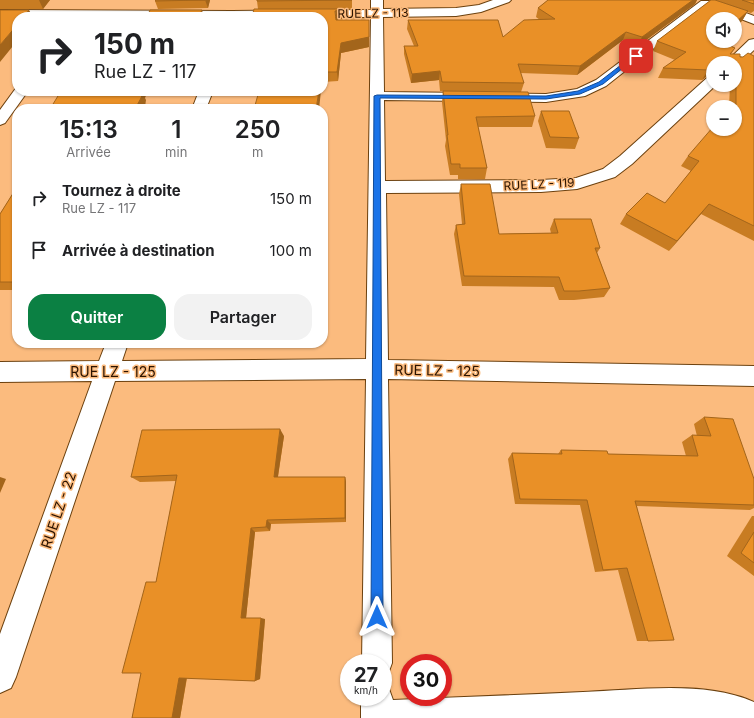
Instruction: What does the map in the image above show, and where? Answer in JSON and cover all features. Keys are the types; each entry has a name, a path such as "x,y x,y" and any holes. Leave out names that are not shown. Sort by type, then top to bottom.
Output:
{"street":[{"path":"233,12 237,0"},
{"name":"RUE LZ - 113","path":"297,12 378,7 456,12 481,8 505,0"},
{"path":"377,96 546,98 580,92 601,83 702,1 754,20"},
{"path":"377,654 378,7"},
{"name":"RUE LZ - 113","path":"0,14 12,14"},
{"path":"740,56 754,43"},
{"name":"RUE LZ - 119","path":"377,187 541,186 577,183 609,173 626,160 706,86"},
{"path":"0,96 12,95"},
{"path":"0,120 18,96"},
{"name":"RUE LZ - 22","path":"0,677 115,348"},
{"name":"RUE LZ - 125","path":"0,372 377,369 754,376"},
{"path":"377,711 684,704 738,711 754,718"}],"building":[{"path":"156,0 205,0 155,1"},
{"path":"257,0 352,0 257,1"},
{"path":"548,0 693,0 642,37 626,32 580,66 518,64 524,83 442,82 440,71 412,74 404,46 418,46 408,20 498,20 503,37 524,20 555,19 538,8"},
{"path":"711,0 748,11 742,17 742,12 706,12 706,48 735,48 730,54 740,54 740,56 706,56 706,70 663,68 686,52 657,41"},
{"path":"742,0 754,0 754,4"},
{"path":"254,9 341,9 335,11 336,20 369,20 369,37 341,43 337,72 328,72 328,12 253,12"},
{"path":"0,10 29,10 27,12 12,12 12,31 0,45"},
{"path":"150,10 202,10 201,12 149,12"},
{"path":"748,53 754,56 754,226 709,204 677,241 626,214 647,193 665,203 699,161 688,156 706,135 742,136 742,100 736,100 736,92 742,92 742,57"},
{"path":"443,91 528,92 535,116 476,117 487,168 460,168 460,164 451,164"},
{"path":"58,96 142,96 138,104 53,104"},
{"path":"258,96 318,96 317,104 255,104"},
{"path":"541,111 569,111 579,138 550,137"},
{"path":"461,184 490,184 499,234 558,233 554,219 591,219 600,248 595,248 610,288 564,291 559,277 464,276 456,225 465,224"},
{"path":"12,195 12,282 0,282 0,214"},
{"path":"704,417 733,419 754,479 754,505 635,501 674,640 648,641 627,568 603,570 587,500 520,499 512,453 562,454 561,450 607,451 608,454 698,456 692,435 711,436"},
{"path":"280,429 274,477 345,477 345,518 267,520 266,527 251,528 241,618 261,618 255,681 179,678 172,718 132,718 141,673 122,673 146,582 156,582 177,475 131,477 142,430"},
{"path":"754,532 754,563 741,553"}],"route":[{"path":"377,617 377,96 546,98 580,92 601,83 636,56"}]}
